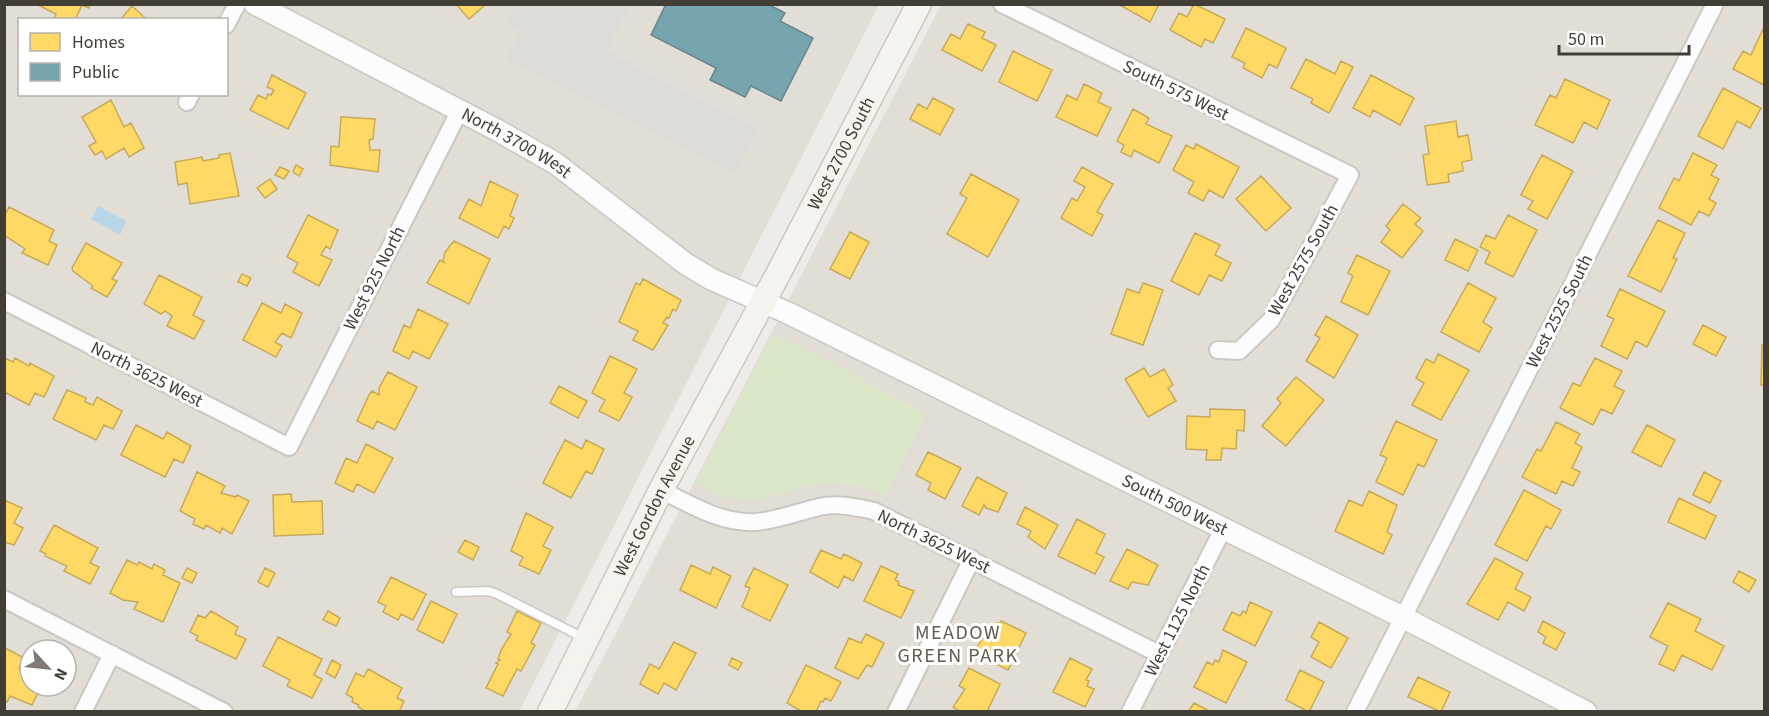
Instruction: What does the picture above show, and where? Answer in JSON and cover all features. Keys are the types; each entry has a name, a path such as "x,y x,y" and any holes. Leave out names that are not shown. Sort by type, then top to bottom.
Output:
{"main road":[{"name":"West 2700 South","path":"762,303 919,4"},
{"name":"West Gordon Avenue","path":"550,711 661,490 762,303"}],"street":[{"path":"228,21 237,4"},
{"name":"North 3700 West","path":"255,4 460,110 555,163 686,264 762,303"},
{"name":"South 575 West","path":"1002,4 1350,175"},
{"name":"West 2525 South","path":"1355,711 1715,4"},
{"name":"West 925 North","path":"289,447 460,110"},
{"name":"West 2575 South","path":"1218,350 1239,351 1271,320 1350,175"},
{"name":"North 3625 West","path":"4,301 289,447"},
{"name":"South 500 West","path":"762,303 1404,618 1579,710"},
{"name":"North 3625 West","path":"661,490 709,514 735,521 775,519 821,507 850,505 874,511 1159,654"},
{"name":"West 1125 North","path":"1130,711 1223,529"},
{"path":"896,711 972,559"},
{"path":"4,599 224,711"},
{"path":"82,711 112,654"}],"lane":[{"path":"456,592 488,591 497,594 586,639"}],"shaded area":[{"path":"4,5 879,5 519,712 5,711"},
{"path":"516,5 630,5 606,51 757,128 735,174 506,59 521,31 506,23"},
{"path":"941,5 1764,5 1764,711 575,712"}],"green space":[{"path":"773,333 927,413 886,495 857,485 822,483 754,500 723,497 697,482"}],"water":[{"path":"98,206 126,221 120,235 91,219"}],"building: Homes":[{"path":"36,4 90,4 89,8 82,5 76,18 55,18 56,14"},
{"path":"456,4 486,4 469,19"},
{"path":"1118,4 1159,4 1150,22"},
{"path":"1194,4 1225,19 1213,43 1205,39 1201,47 1170,30 1179,13 1187,17"},
{"path":"132,6 145,18 122,18"},
{"path":"968,24 985,32 982,38 996,45 982,71 942,50 951,34 960,39"},
{"path":"1764,27 1764,85 1733,69 1743,51 1751,55"},
{"path":"1246,28 1286,48 1277,68 1269,64 1262,78 1243,68 1245,63 1232,57"},
{"path":"1013,51 1052,70 1037,101 999,82"},
{"path":"1306,59 1335,74 1341,61 1353,67 1329,113 1311,103 1313,99 1291,88"},
{"path":"272,75 306,93 288,129 250,110 258,95 266,99 268,94 271,95 274,90 267,87"},
{"path":"1371,75 1414,98 1400,125 1373,110 1370,117 1353,108"},
{"path":"1565,79 1610,100 1597,129 1584,122 1573,143 1535,125 1550,95 1556,98"},
{"path":"1084,84 1102,93 1098,102 1111,108 1097,136 1056,117 1067,95 1077,100"},
{"path":"1723,88 1761,108 1750,128 1737,121 1723,149 1698,136"},
{"path":"933,98 954,109 940,135 910,119 918,104 927,109"},
{"path":"111,100 124,127 131,123 144,148 129,157 124,148 106,159 102,151 95,155 89,146 96,142 82,117"},
{"path":"1133,109 1149,118 1146,124 1172,136 1159,163 1134,150 1131,157 1121,152 1124,145 1117,141"},
{"path":"341,117 375,119 373,139 369,140 370,150 380,150 378,172 330,165 331,146 339,147"},
{"path":"1456,121 1458,137 1468,135 1472,160 1462,162 1463,171 1448,174 1449,182 1427,185 1423,155 1429,154 1425,126"},
{"path":"1196,144 1239,167 1223,198 1209,190 1203,201 1188,193 1194,182 1173,170 1186,145 1194,149"},
{"path":"230,153 239,196 190,204 187,183 178,185 175,162 202,157 203,161"},
{"path":"1693,153 1717,165 1711,175 1719,179 1709,199 1716,203 1709,216 1699,211 1691,225 1659,208 1674,178 1679,181"},
{"path":"1542,155 1573,171 1547,219 1528,209 1533,201 1521,195"},
{"path":"296,165 303,169 299,176 293,172"},
{"path":"280,167 289,171 284,179 275,175"},
{"path":"1082,167 1113,184 1097,212 1103,215 1092,236 1061,218 1072,198 1077,201 1085,187 1074,181"},
{"path":"971,174 1019,200 988,257 947,234 967,198 960,194"},
{"path":"1261,176 1291,208 1266,231 1236,199"},
{"path":"270,179 277,189 265,198 257,188"},
{"path":"490,181 518,195 510,216 514,218 509,229 504,226 498,238 459,218 469,199 481,206"},
{"path":"1403,204 1421,218 1415,224 1423,231 1402,258 1381,242 1390,230 1386,226"},
{"path":"9,207 54,230 49,241 57,245 48,265 22,253 25,249 4,235 4,217"},
{"path":"308,215 338,230 330,249 326,246 321,255 332,260 319,286 293,272 298,263 287,257"},
{"path":"1508,215 1537,230 1513,277 1485,263 1490,252 1480,247 1486,235 1495,239"},
{"path":"1658,220 1685,233 1673,258 1677,259 1661,292 1628,276"},
{"path":"850,232 869,242 850,279 830,269"},
{"path":"1195,233 1220,245 1215,255 1231,263 1222,281 1209,275 1199,295 1171,281"},
{"path":"1455,239 1478,250 1468,271 1445,260"},
{"path":"454,241 490,259 469,304 427,283 440,260 445,263 443,261 445,252"},
{"path":"86,243 122,263 112,279 117,281 107,297 91,288 93,286 73,271 72,268"},
{"path":"1357,255 1390,271 1368,315 1341,302 1353,276 1348,273"},
{"path":"242,274 251,278 247,286 238,282"},
{"path":"159,275 202,297 193,315 204,321 194,339 167,326 172,316 165,311 161,314 144,304"},
{"path":"643,279 681,300 676,311 673,309 669,318 667,317 663,323 668,325 653,350 633,340 638,331 619,322 636,283 640,285"},
{"path":"1143,283 1163,290 1143,345 1111,334 1127,289 1139,293"},
{"path":"1468,283 1496,298 1483,322 1492,328 1479,352 1441,332"},
{"path":"1620,289 1665,311 1647,347 1636,341 1627,359 1601,346 1614,319 1607,316"},
{"path":"262,303 281,313 285,304 302,313 291,338 282,333 275,342 282,346 276,357 243,340"},
{"path":"418,309 448,324 429,359 413,351 409,359 393,351 404,325 410,328"},
{"path":"1326,316 1358,335 1334,378 1306,361 1320,338 1315,335"},
{"path":"1703,325 1726,337 1716,356 1693,344"},
{"path":"1762,345 1764,345 1764,385 1761,385"},
{"path":"1438,354 1469,370 1441,420 1412,405 1424,383 1416,378 1426,359 1434,363"},
{"path":"610,356 637,369 624,393 632,397 619,421 599,411 605,400 592,393"},
{"path":"5,358 13,362 15,358 29,366 30,363 54,376 44,397 35,393 29,405 4,392"},
{"path":"1595,358 1622,371 1614,386 1624,391 1612,414 1601,409 1593,425 1560,408 1573,383 1580,386"},
{"path":"1144,368 1150,377 1164,369 1173,385 1168,388 1176,401 1148,417 1125,379"},
{"path":"388,372 417,387 395,430 377,421 373,429 357,421 372,391 379,395 379,388"},
{"path":"1296,377 1324,400 1286,446 1262,426 1281,403 1277,399"},
{"path":"559,386 587,401 578,418 550,403"},
{"path":"67,390 86,398 85,402 93,405 97,397 122,411 113,429 104,425 96,440 53,419"},
{"path":"1210,409 1245,410 1244,431 1237,430 1236,449 1222,448 1221,460 1206,460 1207,450 1186,449 1187,416 1210,417"},
{"path":"1396,421 1437,440 1424,467 1418,464 1403,495 1376,482 1387,458 1380,455"},
{"path":"1556,422 1580,434 1575,443 1582,447 1572,468 1580,472 1573,486 1562,481 1556,494 1522,477 1537,449 1541,451"},
{"path":"136,425 163,439 167,432 191,446 183,463 174,459 165,477 121,455"},
{"path":"1647,425 1675,440 1661,467 1632,452"},
{"path":"565,440 582,449 586,440 604,449 592,474 586,471 571,498 543,483"},
{"path":"366,444 393,458 374,493 357,484 353,492 335,483 346,458 357,463"},
{"path":"928,452 961,468 945,499 928,490 931,483 916,475"},
{"path":"197,472 225,486 221,493 236,497 237,495 249,501 232,534 222,528 220,533 206,525 204,529 193,524 195,519 180,511"},
{"path":"1704,472 1721,481 1710,503 1693,495"},
{"path":"977,477 1007,493 998,512 984,505 979,515 962,506"},
{"path":"1524,490 1561,510 1551,529 1546,526 1527,561 1495,545"},
{"path":"1369,491 1397,505 1387,532 1392,535 1383,554 1335,531 1349,500 1362,506"},
{"path":"291,494 292,502 322,501 323,534 274,536 273,495"},
{"path":"1679,498 1716,516 1705,539 1668,522"},
{"path":"4,500 22,508 14,523 23,528 14,545 4,542"},
{"path":"1025,507 1058,525 1045,549 1028,537 1031,531 1017,524"},
{"path":"526,513 553,527 543,546 551,550 539,574 519,565 523,557 511,551"},
{"path":"1077,519 1105,534 1096,553 1104,557 1095,574 1058,556"},
{"path":"54,525 98,548 90,563 99,567 90,584 64,571 67,566 45,556 46,554 40,551"},
{"path":"465,540 479,547 473,560 458,552"},
{"path":"1127,549 1158,565 1148,585 1132,582 1128,589 1110,581"},
{"path":"821,550 841,559 844,554 862,563 853,581 844,576 838,588 810,572"},
{"path":"1495,558 1523,573 1515,589 1531,597 1524,611 1508,602 1498,620 1467,604"},
{"path":"127,560 137,565 139,562 152,569 154,564 165,570 163,575 180,583 163,622 134,609 138,602 123,600 110,593"},
{"path":"691,565 710,574 713,567 731,576 716,608 680,590"},
{"path":"881,566 898,574 895,580 899,582 898,585 914,591 901,618 864,601"},
{"path":"187,568 197,573 192,583 182,578"},
{"path":"265,568 275,573 268,587 258,582"},
{"path":"754,568 788,585 770,621 742,607 750,588 745,586"},
{"path":"1739,571 1756,580 1749,592 1733,582"},
{"path":"391,577 426,594 413,620 401,614 398,620 383,612 386,606 378,602"},
{"path":"431,601 457,614 443,643 417,630"},
{"path":"1250,602 1272,612 1255,646 1223,630 1232,612 1240,616 1243,611 1246,613"},
{"path":"1668,603 1701,619 1695,631 1724,646 1712,670 1682,655 1674,671 1659,664 1668,646 1650,637"},
{"path":"211,611 238,627 235,634 246,639 236,659 196,640 198,636 190,632 198,615 205,618"},
{"path":"328,611 340,618 336,626 323,620"},
{"path":"517,611 541,623 531,643 535,645 521,671 517,669 503,696 486,688 498,664 496,663 500,660 498,659 501,650 511,634 507,632"},
{"path":"1001,621 1026,633 1008,670 974,653 983,637 991,641 997,623"},
{"path":"1543,621 1565,633 1556,650 1543,643 1546,637 1538,632"},
{"path":"1319,622 1348,638 1331,668 1311,657 1319,642 1311,637"},
{"path":"866,634 884,643 872,667 867,665 858,679 835,668 849,638 861,643"},
{"path":"278,637 322,659 314,675 322,679 312,698 287,686 290,680 263,666"},
{"path":"674,642 696,653 676,690 664,683 658,694 640,684 650,664 659,669"},
{"path":"5,648 18,655 18,698 35,698 32,705 10,696 7,702 4,701"},
{"path":"1223,650 1247,662 1226,703 1194,687 1207,662 1213,665 1215,660 1219,662"},
{"path":"732,658 742,663 738,670 729,665"},
{"path":"1070,658 1092,669 1086,680 1089,681 1087,686 1094,689 1085,707 1053,692"},
{"path":"332,660 341,665 335,678 326,673"},
{"path":"806,665 841,682 831,701 825,698 816,712 803,712 787,703"},
{"path":"969,668 1000,684 987,712 961,712 953,707 965,689 959,686"},
{"path":"368,669 402,688 397,698 404,701 399,712 367,712 352,702 353,698 346,694 356,673 364,677"},
{"path":"1300,670 1324,682 1309,712 1286,700"},
{"path":"1418,677 1450,692 1441,712 1408,697"},
{"path":"1194,703 1211,712 1188,712"}],"building: Public":[{"path":"666,4 768,4 785,13 780,21 813,38 781,101 751,86 745,97 710,80 716,68 651,35"}],"district":[{"name":"MEADOW GREEN PARK","path":"958,644"}]}
